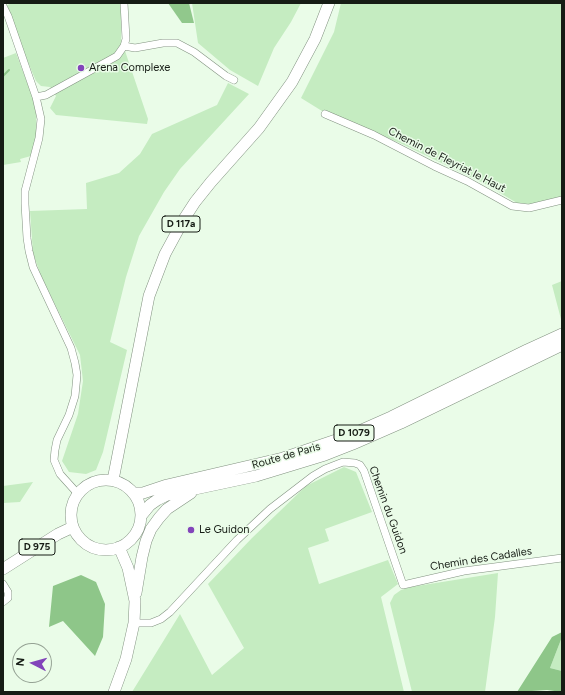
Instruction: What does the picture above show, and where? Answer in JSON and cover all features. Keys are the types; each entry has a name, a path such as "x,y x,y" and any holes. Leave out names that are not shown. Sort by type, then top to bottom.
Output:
{"main road":[{"name":"D 117a","path":"113,480 149,296 165,254 184,218 195,202 260,128 292,82 315,38 329,3"},
{"name":"Route de Paris","path":"133,493 143,493 167,485 283,458 348,436 391,417 562,334"},
{"name":"Route de Paris","path":"141,516 150,505 167,495 256,476 325,455 353,444 401,423 562,345"},
{"path":"113,480 126,486 133,493 138,503 141,516 139,526 128,542 119,547 105,550 92,547 80,538 73,527 71,513 72,506 83,488 96,481 113,480"},
{"path":"114,692 126,659 134,623 135,601 146,541 151,529 167,509 198,489"},
{"name":"D 975","path":"3,569 58,534 73,527"},
{"path":"119,547 128,568 135,601"}],"street":[{"path":"36,97 46,95 117,56 124,46 126,31 124,3"},
{"path":"3,6 8,16 36,97 40,118 39,138 26,191 25,204 27,238 33,267 71,348 75,363 77,376 75,396 69,415 57,440 54,460 60,474 78,494"},
{"path":"124,46 135,48 163,43 177,43 194,52 226,76 234,80"},
{"name":"Chemin de Fleyriat le Haut","path":"325,114 374,135 467,181 512,206 529,208 562,200"},
{"name":"Chemin du Guidon","path":"134,623 151,623 161,619 170,612 236,540 270,509 313,476 325,469 343,462 355,463 364,471 404,585"},
{"name":"Chemin des Cadalles","path":"404,585 464,571 562,558"},
{"path":"3,584 8,592 8,598 3,602"}],"shaded area":[{"name":"Arena Complexe","path":"12,3 121,3 121,39 148,119 147,124 56,115 50,108 56,96 50,87 41,86 36,81 21,46 7,5"},
{"path":"168,3 189,3 194,23 182,23"},
{"path":"192,3 301,3 291,22 274,48 258,86 230,70 198,43"},
{"path":"341,3 562,3 562,198 532,204 517,203 485,184 400,143 322,111 301,98 334,32"},
{"path":"16,53 33,98 36,113 36,138 31,156 20,159 21,162 3,165 3,58"},
{"path":"228,83 249,94 180,169 164,192 139,236 126,277 110,342 127,350 103,452 96,470 86,474 69,472 62,461 78,414 83,381 80,355 41,276 33,253 30,211 87,209 86,183 119,173 140,154 152,134 217,105"},
{"path":"562,281 562,323 552,285"},
{"path":"344,467 356,472 372,512 325,529 329,541 308,548 319,584 388,560 398,584 381,597 404,692 132,692 180,614 212,675 244,648 208,584 252,538 306,486"},
{"path":"33,482 20,502 3,503 3,486"},
{"path":"498,573 495,617 485,692 412,692 390,603 394,595 401,590 411,587"},
{"path":"81,575 96,582 105,604 103,637 95,656 63,621 49,627 53,586"},
{"path":"562,632 562,637 550,668 562,671 562,692 547,690 517,692 552,637"},
{"path":"562,637 562,671 550,668"}],"waterway":[{"path":"3,76 9,70"}],"place":[{"name":"Arena Complexe","path":"81,68"},
{"name":"Le Guidon","path":"191,530"}]}
